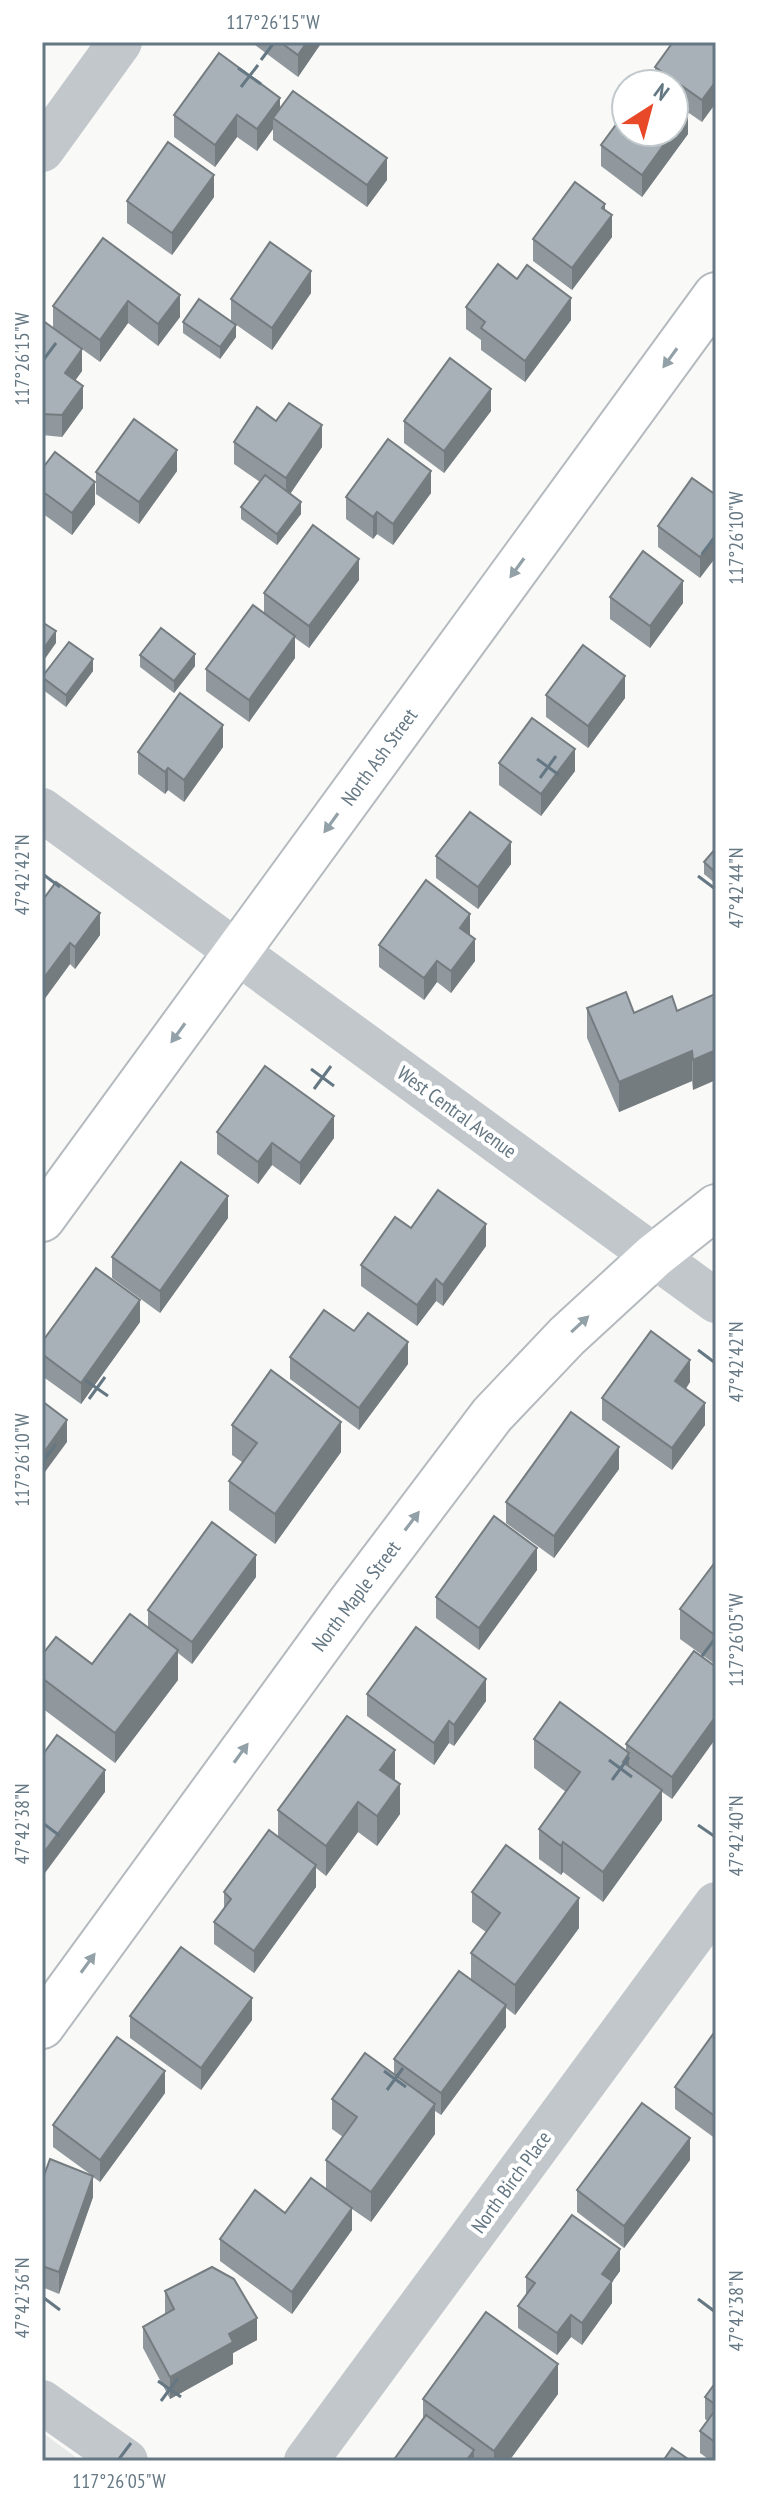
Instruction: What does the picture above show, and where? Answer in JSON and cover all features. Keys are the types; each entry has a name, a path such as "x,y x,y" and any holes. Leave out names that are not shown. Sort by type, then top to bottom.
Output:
{"main road":[{"name":"North Ash Street","path":"42,1219 716,295"},
{"name":"North Maple Street","path":"42,2026 350,1603 492,1415 567,1336 654,1256 716,1207"}],"street":[{"path":"42,150 120,42"},
{"name":"West Central Avenue","path":"42,810 716,1301"},
{"name":"North Birch Place","path":"306,2461 714,1912"},
{"path":"43,2406 126,2461"}],"shaded area":[{"path":"42,2433 47,2436 81,2461 42,2461"}],"building":[{"path":"280,42 307,42 298,55"},
{"path":"673,42 716,42 716,81 702,100 690,92 690,68 655,67"},
{"path":"219,53 280,98 257,129 237,115 215,145 174,115"},
{"path":"293,91 387,158 367,185 273,118"},
{"path":"610,133 610,148 661,148 642,175 601,145"},
{"path":"168,142 214,175 172,233 127,201"},
{"path":"575,182 605,204 602,208 612,215 572,268 533,239"},
{"path":"103,238 180,295 158,324 128,301 100,340 53,306"},
{"path":"270,242 311,271 272,328 231,299"},
{"path":"498,264 517,279 527,265 571,298 525,361 481,328 485,322 466,307"},
{"path":"199,299 236,325 220,347 183,322"},
{"path":"42,320 82,349 65,373 83,386 62,415 42,414"},
{"path":"450,358 491,389 444,451 404,421"},
{"path":"289,403 322,425 286,478 234,442 257,407 276,421"},
{"path":"134,419 177,450 139,502 96,472"},
{"path":"388,439 431,471 393,524 377,512 373,517 346,497"},
{"path":"55,452 95,482 72,513 42,491 42,469"},
{"path":"265,475 301,502 277,534 241,507"},
{"path":"692,478 716,495 716,535 700,557 658,526"},
{"path":"313,525 359,559 309,626 264,593"},
{"path":"643,551 683,581 650,626 610,597"},
{"path":"253,605 295,636 249,700 206,669"},
{"path":"42,622 56,631 42,651"},
{"path":"161,628 195,654 174,681 140,655"},
{"path":"69,642 93,659 66,695 42,677"},
{"path":"583,645 625,676 588,726 546,695"},
{"path":"180,693 223,725 184,780 168,768 165,772 138,752"},
{"path":"532,718 575,749 541,794 499,763"},
{"path":"470,812 511,842 478,887 436,856"},
{"path":"716,848 716,873 704,862"},
{"path":"426,880 470,914 460,928 475,939 451,971 437,961 424,978 379,945"},
{"path":"56,882 100,913 75,947 70,943 43,979 42,901"},
{"path":"626,992 634,1013 672,996 677,1011 715,994 716,1050 693,1060 692,1051 619,1082 587,1008"},
{"path":"265,1066 334,1116 300,1163 272,1143 258,1162 217,1132"},
{"path":"181,1162 228,1196 160,1291 112,1257"},
{"path":"438,1190 486,1224 443,1285 436,1279 417,1305 361,1265 395,1217 411,1228"},
{"path":"96,1268 140,1300 81,1383 42,1354 42,1342"},
{"path":"324,1310 354,1331 368,1313 408,1342 359,1408 290,1357"},
{"path":"651,1331 690,1360 675,1381 705,1403 672,1448 602,1398"},
{"path":"271,1370 341,1422 275,1514 229,1481 257,1443 232,1425"},
{"path":"42,1401 67,1420 42,1455"},
{"path":"571,1412 619,1447 554,1536 506,1502"},
{"path":"494,1516 537,1548 479,1628 436,1597"},
{"path":"212,1522 256,1555 192,1642 148,1610"},
{"path":"716,1561 716,1636 680,1609"},
{"path":"130,1614 178,1650 115,1733 42,1678 42,1655 56,1637 92,1664"},
{"path":"416,1627 486,1679 454,1725 449,1721 434,1743 367,1694"},
{"path":"694,1651 716,1667 716,1716 672,1777 626,1744"},
{"path":"560,1702 629,1753 623,1762 662,1790 603,1872 563,1842 561,1846 539,1829 580,1772 534,1739"},
{"path":"347,1716 395,1750 380,1770 400,1784 377,1816 358,1802 326,1846 278,1810"},
{"path":"57,1735 105,1770 42,1855 42,1752"},
{"path":"269,1830 316,1865 254,1951 214,1922 231,1899 224,1892"},
{"path":"506,1845 579,1898 515,1985 471,1953 500,1913 472,1892"},
{"path":"181,1947 252,1998 201,2068 130,2016"},
{"path":"459,1971 506,2005 441,2093 394,2059"},
{"path":"716,2030 716,2117 675,2087"},
{"path":"117,2037 165,2071 100,2160 53,2125"},
{"path":"365,2053 435,2104 371,2192 326,2160 357,2117 332,2099"},
{"path":"642,2103 690,2138 624,2226 577,2190"},
{"path":"50,2159 93,2176 59,2272 42,2266 42,2181"},
{"path":"311,2178 352,2208 292,2292 220,2239 255,2190 285,2213"},
{"path":"572,2215 620,2249 602,2274 612,2281 582,2323 571,2315 557,2333 518,2306 535,2283 526,2277"},
{"path":"212,2267 234,2279 257,2318 229,2334 233,2342 170,2377 143,2327 174,2309 165,2291"},
{"path":"486,2312 558,2364 494,2451 423,2399"},
{"path":"716,2382 716,2405 705,2397"},
{"path":"716,2409 716,2443 700,2431"},
{"path":"426,2415 474,2450 466,2461 393,2461"},
{"path":"672,2448 691,2461 663,2461"}]}
